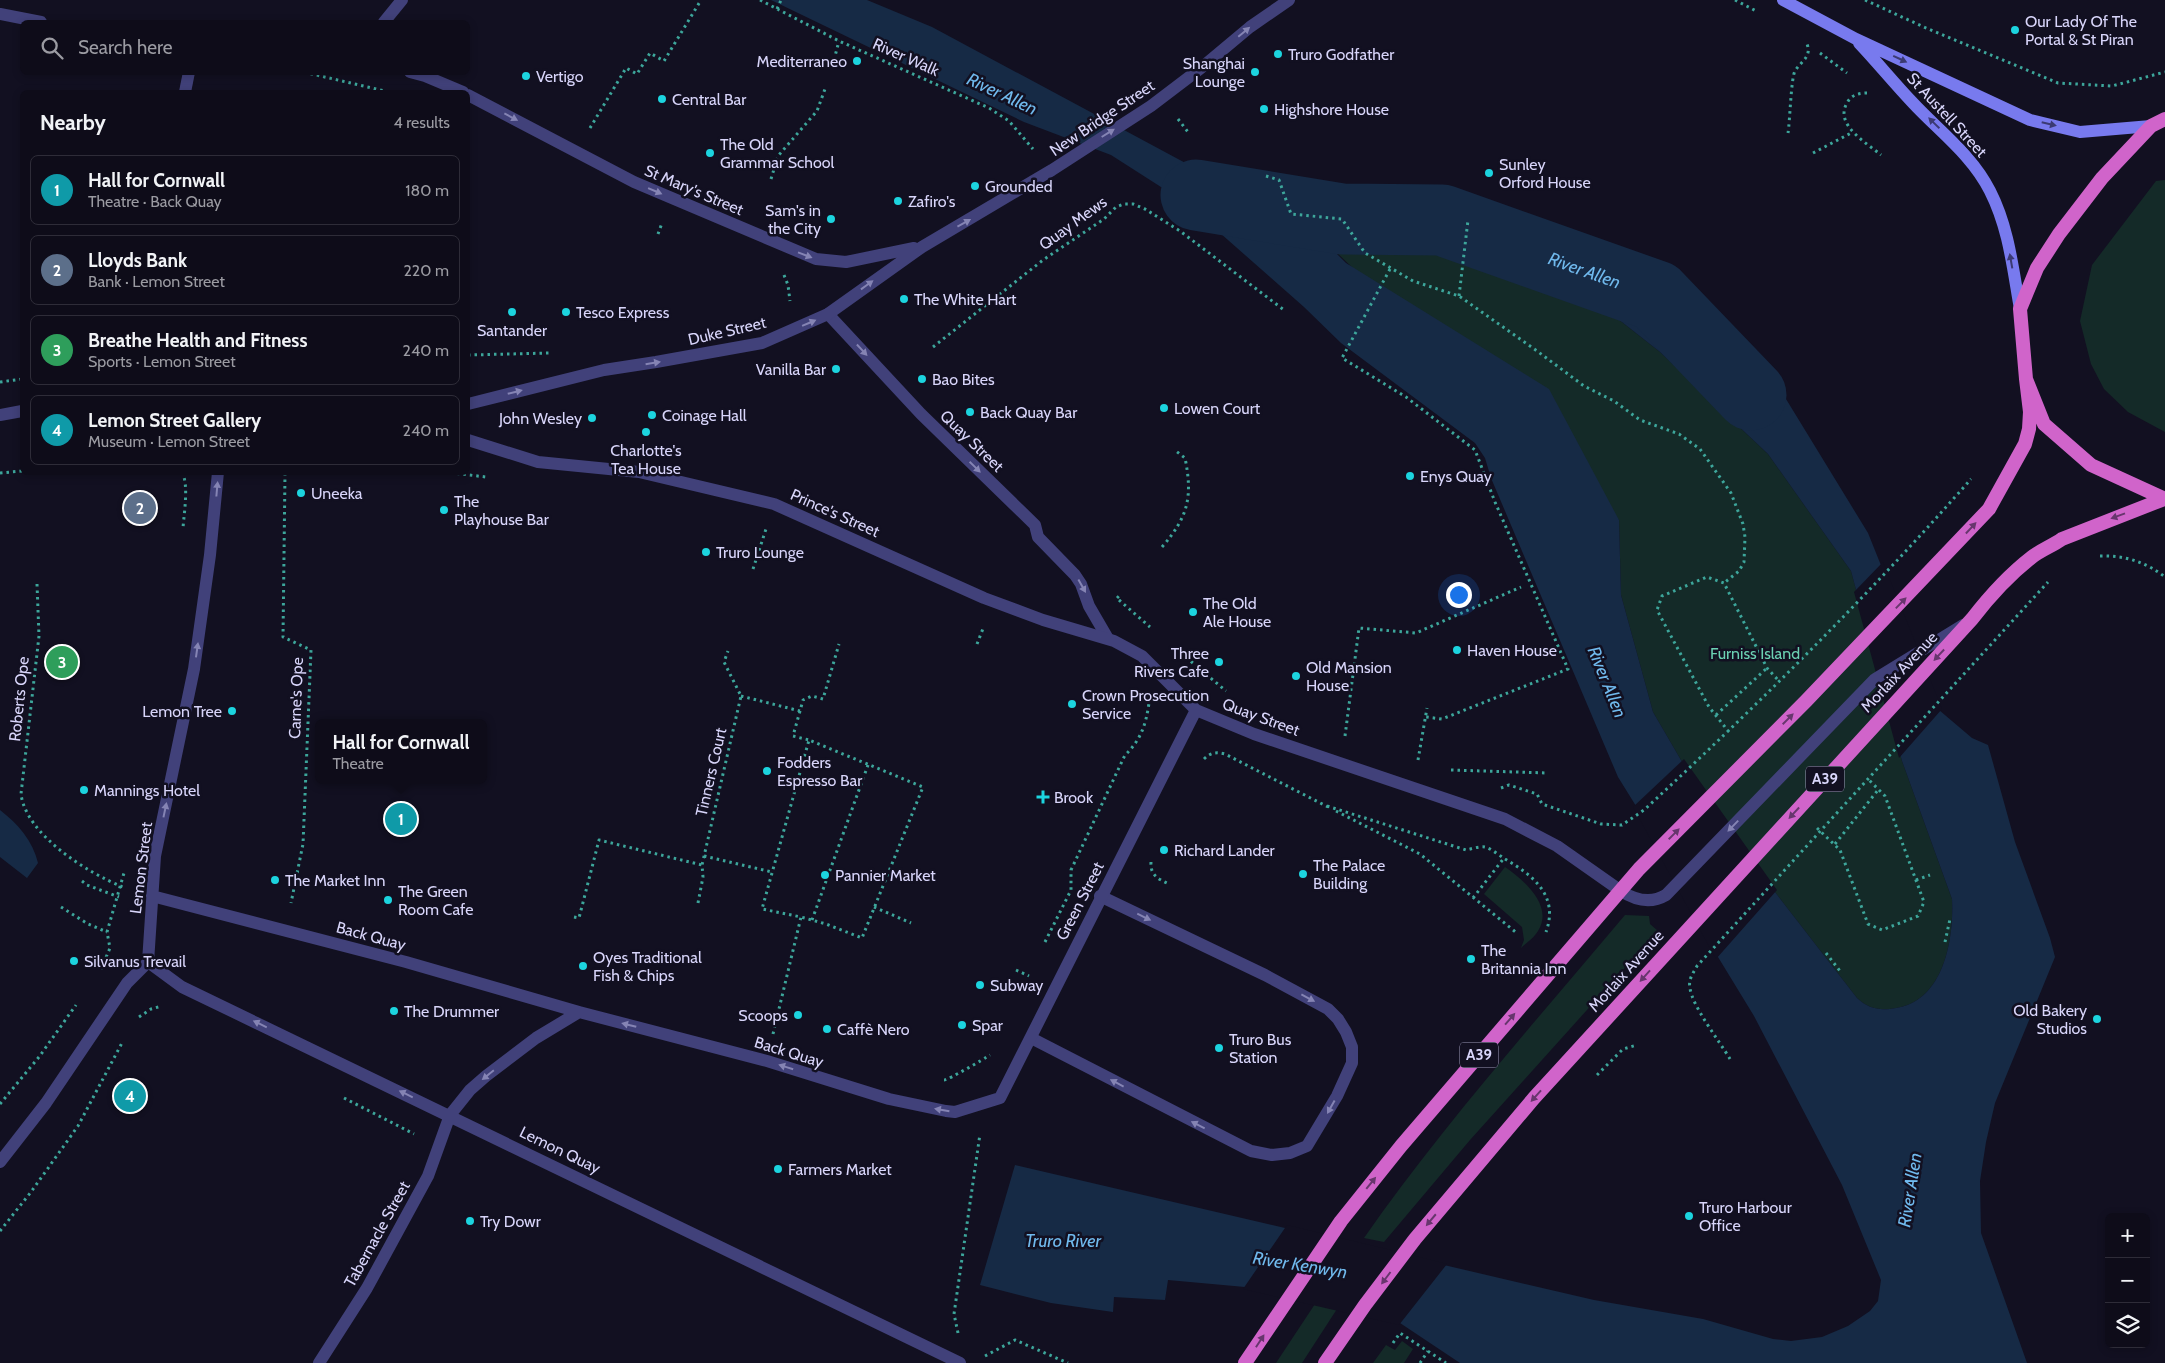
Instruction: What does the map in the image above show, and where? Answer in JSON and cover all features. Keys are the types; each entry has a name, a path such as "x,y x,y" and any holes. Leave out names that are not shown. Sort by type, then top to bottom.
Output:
{"highway":[{"path":"2164,499 2091,465 2044,424 2026,379 2020,309 2037,268 2059,234 2102,178 2152,126 2165,119"},
{"name":"A39","path":"1245,1363 1340,1221 1401,1146 1639,869 1800,708 1989,509 2025,444 2029,429 2030,412 2026,379"},
{"name":"Morlaix Avenue","path":"1324,1363 1415,1239 1534,1098 1972,619 1988,599 2033,556 2062,539 2164,499"}],"main road":[{"name":"St Austell Street","path":"1783,0 1856,39 2030,120 2080,132 2152,126"},
{"name":"St Austell Street","path":"1856,39 1913,103 1956,144 1990,190 2000,214 2009,245 2020,309"}],"street":[{"path":"386,20 402,0"},
{"name":"New Bridge Street","path":"922,247 1052,170 1151,106 1202,68 1250,27 1289,0"},
{"path":"0,14 30,20"},
{"path":"185,90 188,75"},
{"path":"421,75 458,90"},
{"name":"St Mary's Street","path":"470,96 634,182 816,259 846,262 922,247"},
{"name":"Duke Street","path":"470,404 604,370 762,343 828,314 922,247"},
{"name":"Quay Street","path":"828,314 921,414 1035,526 1038,537 1075,575 1081,584 1088,606 1107,637 1142,656 1196,710 1254,734 1505,819 1557,846 1621,891"},
{"path":"0,415 20,411"},
{"name":"Prince's Street","path":"470,441 538,462 639,472 774,504 984,598 1043,620 1107,637"},
{"name":"Lemon Street","path":"148,962 155,856 194,669 210,555 218,475"},
{"name":"Morlaix Avenue","path":"1621,891 1644,900 1659,899 1666,895 1874,679 1972,619"},
{"name":"Green Street","path":"990,1102 1000,1098 1100,896 1196,710"},
{"name":"Back Quay","path":"152,896 208,909 406,962 579,1012 766,1061 889,1099 955,1112 990,1102"},
{"path":"1031,1038 1231,1142 1272,1155 1290,1153 1307,1146 1337,1096 1352,1063 1352,1047 1342,1025 1328,1009 1265,975 1100,896"},
{"path":"0,1162 46,1103 127,983 148,962"},
{"name":"Lemon Quay","path":"148,962 182,987 960,1363"},
{"path":"450,1115 470,1090 486,1076 536,1038 579,1012"},
{"name":"Tabernacle Street","path":"319,1363 367,1288 428,1176 450,1115"}],"path":[{"path":"575,152 626,68 637,74 650,53 664,61 701,0"},
{"name":"River Walk","path":"760,0 839,41 989,108 1009,121 1052,170"},
{"path":"777,9 781,0"},
{"path":"1735,0 1764,16"},
{"path":"1864,0 2058,83 2112,86 2165,72"},
{"path":"1804,40 1851,76"},
{"path":"834,60 839,41"},
{"path":"1788,133 1794,72 1808,56 1807,44"},
{"path":"316,75 380,90"},
{"path":"1866,88 1873,94 1852,96 1845,107 1845,121 1854,132 1881,155"},
{"path":"771,179 778,156 817,111 825,89"},
{"path":"1177,118 1188,132"},
{"path":"1813,153 1854,132"},
{"path":"1266,176 1280,180 1291,214 1342,219 1365,253 1390,269 1421,284 1459,296 1584,386 1614,400 1640,420 1679,434 1700,449 1731,493 1743,524 1745,537 1744,562 1739,571 1724,583"},
{"name":"Quay Mews","path":"933,347 1043,260 1104,219 1116,207 1124,204 1133,204 1145,209 1180,231 1284,310"},
{"path":"1459,296 1468,220"},
{"path":"1390,269 1342,358 1406,397 1475,450 1495,502 1568,670 1442,720 1426,718"},
{"path":"783,274 788,286 790,303"},
{"path":"470,354 536,354 555,352"},
{"path":"0,382 20,379"},
{"path":"1162,546 1182,520 1187,506 1188,493 1185,458 1176,451"},
{"path":"0,473 20,471"},
{"path":"1496,789 1509,785 1536,794 1542,804 1601,824 1622,825 1651,804 1779,681 1876,583 1976,473"},
{"name":"Carne's Ope","path":"285,475 284,637 311,650 303,844 290,909"},
{"path":"754,569 774,504"},
{"path":"757,526 775,532"},
{"path":"2093,558 2116,555 2148,566 2165,577"},
{"path":"1730,1059 1692,999 1689,986 1697,966 2056,576"},
{"path":"1709,707 1657,610 1662,596 1707,577 1724,583 1767,668 1779,681"},
{"name":"Roberts Ope","path":"37,584 39,636 21,794 22,802 28,816 50,841 85,867 121,886"},
{"path":"1344,742 1359,628 1416,633 1429,630 1521,587"},
{"path":"1112,592 1154,631"},
{"path":"1117,598 1121,594"},
{"path":"977,644 983,630"},
{"path":"809,740 762,909 812,920 862,938 923,787 809,740 794,736 803,700 812,696 823,699 839,644"},
{"path":"1177,650 1230,696"},
{"path":"728,651 724,662 741,696 800,711"},
{"path":"1716,715 1767,668"},
{"name":"Tinners Court","path":"698,903 703,877 702,865 741,696"},
{"path":"1041,950 1071,890 1071,870 1125,755 1135,745 1143,730 1150,696"},
{"path":"1410,762 1418,764 1427,708"},
{"path":"1200,764 1210,754 1226,754 1420,854 1518,934"},
{"path":"812,920 868,765"},
{"path":"1441,770 1548,773"},
{"path":"1450,773 1460,776"},
{"path":"1868,779 1885,796 1924,902 1918,916 1882,930 1868,924 1840,850 1834,844 1878,790"},
{"path":"1327,806 1466,850 1485,847 1504,858 1536,881 1545,894 1550,908 1550,921 1544,938"},
{"path":"574,917 579,918 599,840 702,865"},
{"path":"704,856 772,872"},
{"path":"1153,856 1150,865 1152,872 1157,878 1169,884"},
{"path":"1473,898 1504,858"},
{"path":"1916,880 1930,875"},
{"path":"82,881 87,885 119,897"},
{"path":"61,907 88,924 107,932 110,948 99,972"},
{"path":"874,908 911,923"},
{"path":"766,1061 801,917"},
{"path":"1944,942 1950,919"},
{"path":"1826,953 1840,971"},
{"path":"1024,985 1033,967"},
{"path":"1016,970 1029,976"},
{"path":"0,1104 39,1057 78,1002"},
{"path":"137,1020 151,1009 168,1006"},
{"path":"0,1231 32,1192 78,1126 127,1034"},
{"path":"938,1080 949,1080 970,1065 989,1056 994,1047"},
{"path":"339,1096 417,1135"},
{"path":"954,1314 978,1137 990,1102"},
{"path":"1393,1343 1400,1333 1446,1363"},
{"path":"980,1358 1015,1340 1068,1363"},
{"path":"1420,1363 1428,1351"}],"green space":[{"path":"2165,180 2165,432 2128,412 2104,389 2091,364 2080,321 2092,265 2156,181"},
{"name":"Furniss Island","path":"1317,234 1566,278 1660,352 1768,454 1851,571 1902,761 1952,899 1951,932 1948,949 1943,966 1925,994 1912,1003 1896,1008 1875,1008 1861,1002 1775,892 1685,767 1653,712 1621,595 1619,520"},
{"path":"1505,867 1535,894 1542,912 1542,922 1538,931 1521,948 1524,940 1522,927 1484,894"},
{"path":"1625,915 1649,916 1650,924 1658,931 1470,1140 1384,1242 1364,1238 1458,1114"},
{"path":"1315,1304 1337,1309 1302,1363 1276,1363"},
{"path":"1402,1341 1413,1349 1404,1363 1373,1363 1386,1345 1395,1350"}],"water":[{"name":"Truro River","path":"771,0 867,0 932,27 1316,233 1309,203 1488,236 1617,277 1786,399 1868,533 1939,710 1972,738 1988,745 2015,842 2050,938 2055,957 1995,1103 1980,1181 1981,1233 2027,1363 1460,1363 1400,1323 1245,1287 1168,1280 1165,1300 1114,1297 1113,1312 1051,1303 980,1285 1015,1165 1594,1300 1703,1319 1773,1339 1791,1341 1822,1337 1848,1326 1870,1311 1878,1301 1881,1280 1842,1185 1754,1016 1718,957 1636,806 1618,777 1491,478 1485,458 1475,443 1341,343 1304,307 1186,203 1111,155 1024,122","holes":["1317,234 1566,278 1660,352 1768,454 1851,571 1902,761 1952,899 1951,932 1943,966 1925,994 1912,1003 1896,1008 1880,1009 1870,1007 1857,998 1775,892 1685,767 1653,712 1621,595 1619,520 1549,389 1346,263"]},
{"path":"0,810 13,821 29,840 36,855 38,863 27,878 0,857"}],"pier":[{"path":"1883,562 1942,709 1899,758 1854,592"},
{"path":"1684,759 1777,890 1716,959 1633,807"},
{"path":"1287,1225 1447,1264 1399,1325 1243,1289"}],"waterway":[{"name":"River Allen","path":"1196,195 1342,219 1442,220 1656,296 1751,395"}],"place":[{"name":"Our Lady Of The Portal & St Piran","path":"2015,30"},
{"name":"Truro Godfather","path":"1278,54"},
{"name":"Mediterraneo","path":"857,61"},
{"name":"Shanghai Lounge","path":"1255,72"},
{"name":"Vertigo","path":"526,76"},
{"name":"Central Bar","path":"662,99"},
{"name":"Highshore House","path":"1264,109"},
{"name":"The Old Grammar School","path":"710,153"},
{"name":"Sunley Orford House","path":"1489,173"},
{"name":"Grounded","path":"975,186"},
{"name":"Zafiro's","path":"898,201"},
{"name":"Sam's in the City","path":"831,219"},
{"name":"The White Hart","path":"904,299"},
{"name":"Santander","path":"512,312"},
{"name":"Tesco Express","path":"566,312"},
{"name":"Vanilla Bar","path":"836,369"},
{"name":"Bao Bites","path":"922,379"},
{"name":"Lowen Court","path":"1164,408"},
{"name":"Back Quay Bar","path":"970,412"},
{"name":"Coinage Hall","path":"652,415"},
{"name":"John Wesley","path":"592,418"},
{"name":"Charlotte's Tea House","path":"646,432"},
{"name":"Enys Quay","path":"1410,476"},
{"name":"Uneeka","path":"301,493"},
{"name":"Lloyds Bank","path":"140,508"},
{"name":"The Playhouse Bar","path":"444,510"},
{"name":"Truro Lounge","path":"706,552"},
{"name":"The Old Ale House","path":"1193,612"},
{"name":"Haven House","path":"1457,650"},
{"name":"Breathe Health and Fitness","path":"62,662"},
{"name":"Three Rivers Cafe","path":"1219,662"},
{"name":"Old Mansion House","path":"1296,676"},
{"name":"Crown Prosecution Service","path":"1072,704"},
{"name":"Lemon Tree","path":"232,711"},
{"name":"Fodders Espresso Bar","path":"767,771"},
{"name":"Mannings Hotel","path":"84,790"},
{"name":"Brook","path":"1043,797"},
{"name":"Hall for Cornwall","path":"401,819"},
{"name":"Richard Lander","path":"1164,850"},
{"name":"The Palace Building","path":"1303,874"},
{"name":"Pannier Market","path":"825,875"},
{"name":"The Market Inn","path":"275,880"},
{"name":"The Green Room Cafe","path":"388,900"},
{"name":"The Britannia Inn","path":"1471,959"},
{"name":"Silvanus Trevail","path":"74,961"},
{"name":"Oyes Traditional Fish & Chips","path":"583,966"},
{"name":"Subway","path":"980,985"},
{"name":"The Drummer","path":"394,1011"},
{"name":"Scoops","path":"798,1015"},
{"name":"Old Bakery Studios","path":"2097,1019"},
{"name":"Spar","path":"962,1025"},
{"name":"Caffè Nero","path":"827,1029"},
{"name":"Truro Bus Station","path":"1219,1048"},
{"name":"Lemon Street Gallery","path":"130,1096"},
{"name":"Farmers Market","path":"778,1169"},
{"name":"Truro Harbour Office","path":"1689,1216"},
{"name":"Try Dowr","path":"470,1221"}],"water label":[{"name":"River Kenwyn","path":"1300,1265"}]}
